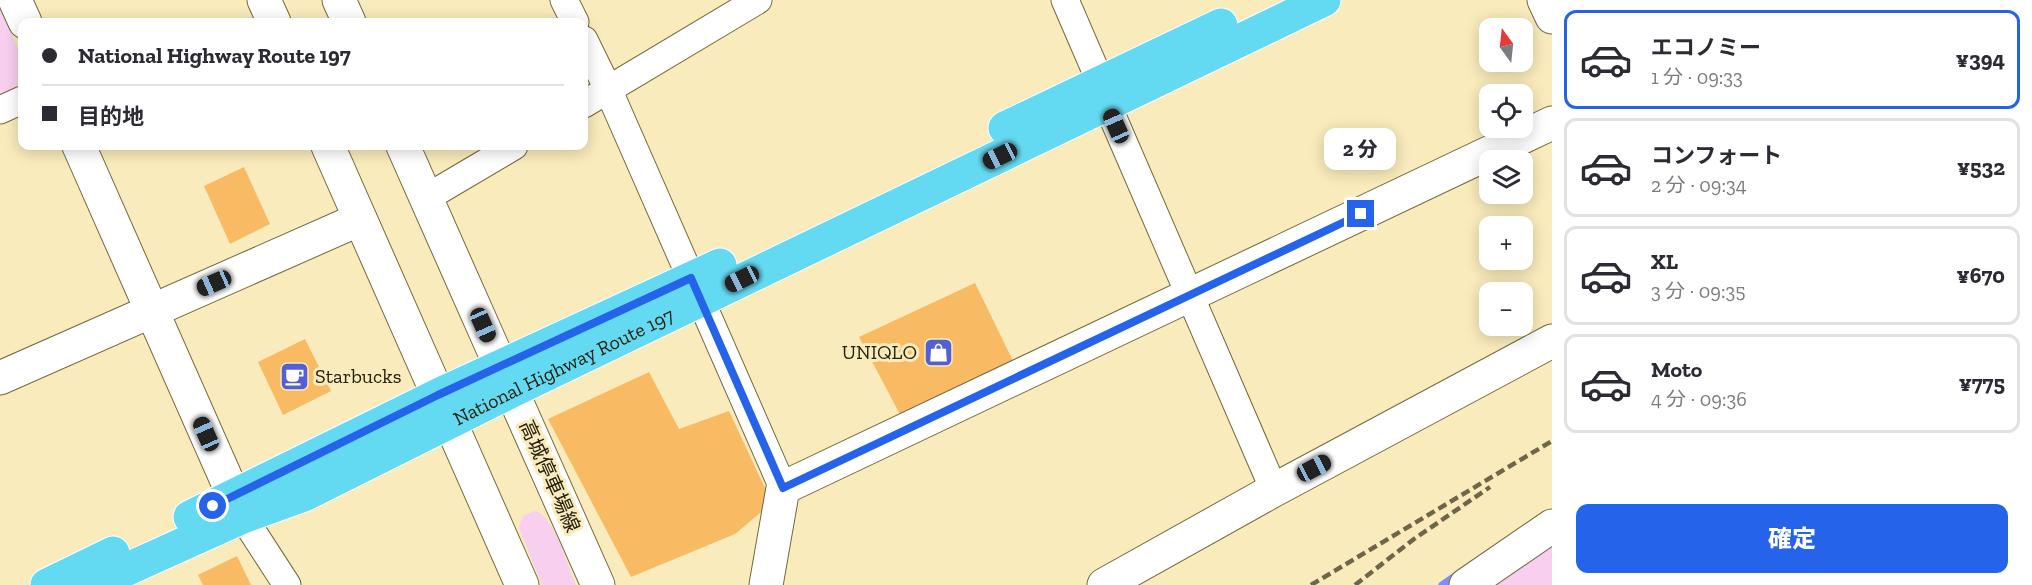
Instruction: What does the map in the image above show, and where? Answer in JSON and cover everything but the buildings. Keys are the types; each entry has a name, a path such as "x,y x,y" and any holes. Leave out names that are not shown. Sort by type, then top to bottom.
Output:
{"highway":[{"name":"National Highway Route 197","path":"1104,93 1274,0"},
{"name":"National Highway Route 197","path":"47,585 238,506 1104,93 1324,0"},
{"name":"National Highway Route 197","path":"92,585 238,506"}],"street":[{"path":"15,0 23,18"},
{"path":"264,0 272,18"},
{"path":"339,0 347,18"},
{"path":"564,0 573,18"},
{"path":"588,102 758,0"},
{"path":"1065,0 1274,489"},
{"path":"1544,0 1552,17"},
{"path":"588,48 783,488 766,585"},
{"path":"0,110 18,102"},
{"path":"783,488 1552,123"},
{"path":"81,150 238,506 287,585"},
{"path":"330,150 522,585"},
{"name":"高城停車場線","path":"405,150 598,585"},
{"path":"426,198 507,150"},
{"path":"0,378 360,219"},
{"path":"1104,585 1274,489 1552,341"},
{"path":"1468,585 1552,526"}],"shaded area":[{"path":"0,6 18,49 18,86 0,94"},
{"path":"535,511 542,515 554,531 576,585 542,585 519,528 523,516"},
{"path":"1552,541 1552,585 1490,585"}],"waterway":[{"path":"1442,585 1458,574"}],"railway":[{"path":"1311,585 1552,441"},
{"path":"1355,585 1414,539 1490,487"}],"place":[{"name":"UNIQLO","path":"938,352"},
{"name":"Starbucks","path":"294,376"}],"route":[{"path":"213,506 438,395 501,368 691,278 783,488 1361,214"}]}
